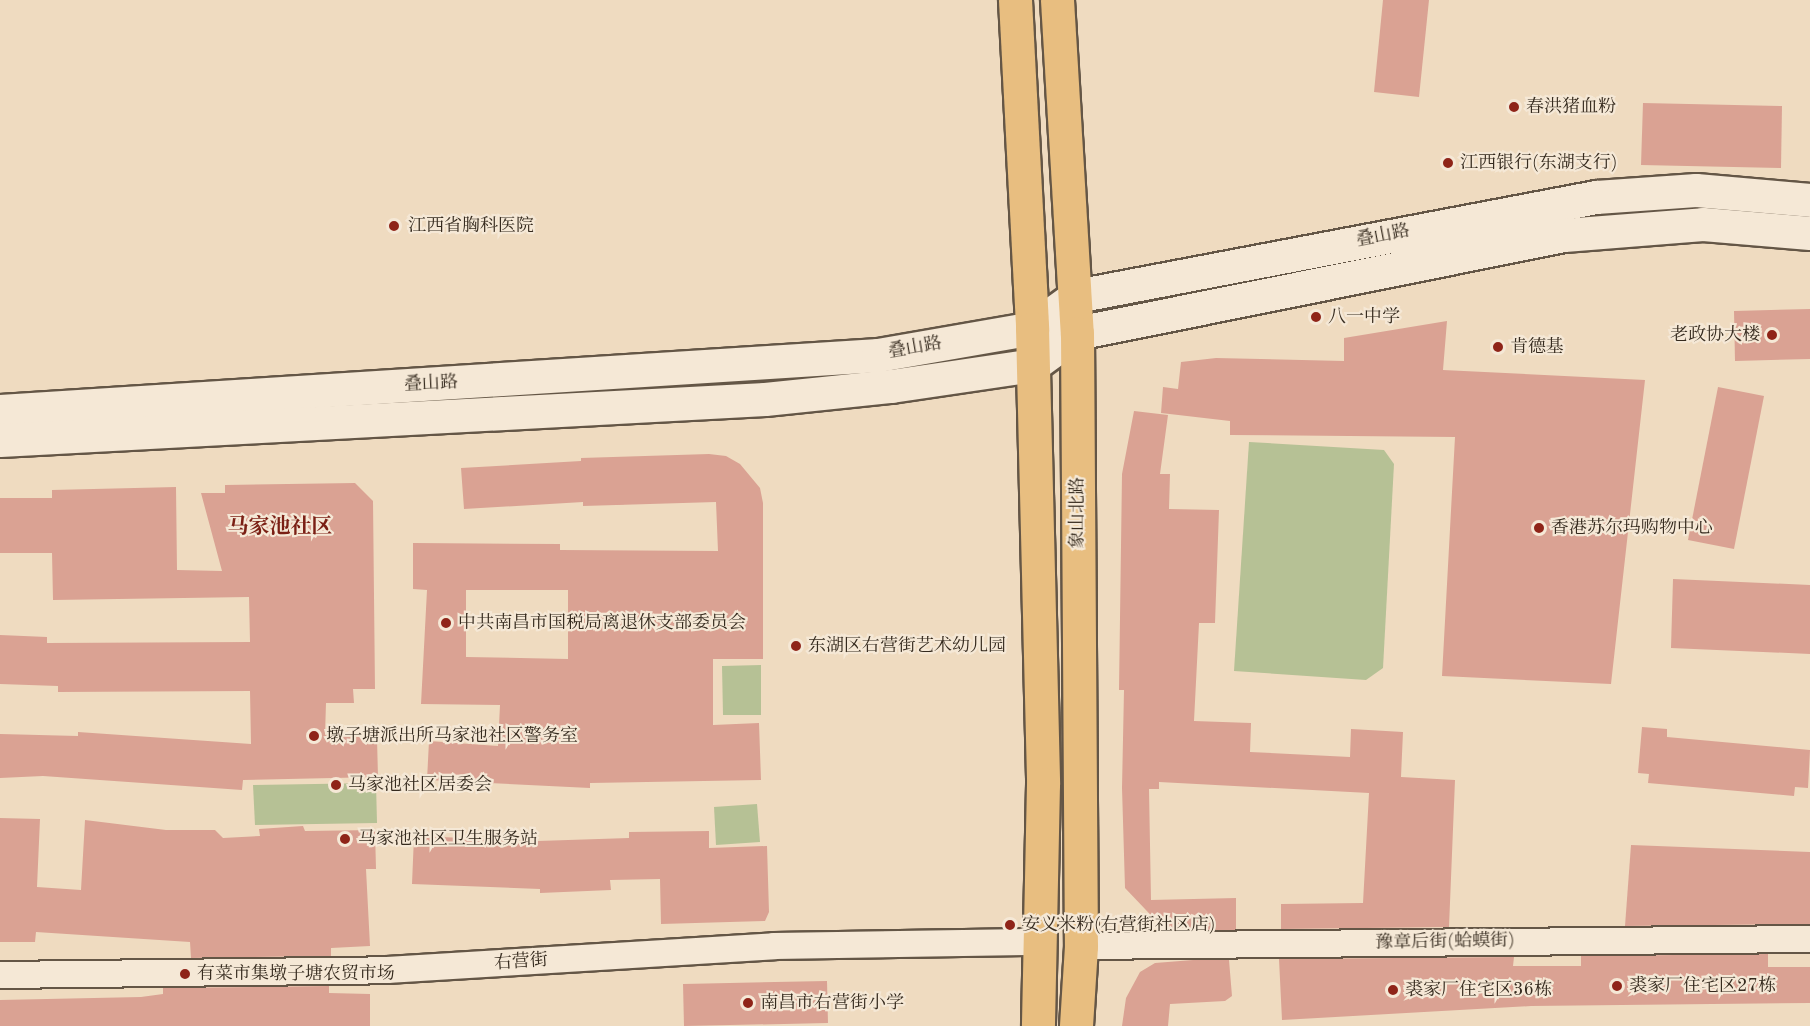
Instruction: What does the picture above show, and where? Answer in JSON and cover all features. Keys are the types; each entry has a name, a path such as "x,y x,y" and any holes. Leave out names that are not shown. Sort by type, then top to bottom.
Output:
{"main road":[{"path":"1015,0 1032,328 1043,784 1042,942 1038,1026"},
{"name":"象山北路","path":"1057,0 1077,333 1081,946 1076,1026"},
{"name":"叠山路","path":"0,411 788,363 878,355 1032,328 1076,296 1596,197 1696,190 1810,200"},
{"name":"叠山路","path":"0,440 765,399 1033,366 1077,333 1564,235 1703,224 1810,233"}],"street":[{"name":"豫章后街(蛤蟆街)","path":"1081,946 1810,939"},
{"name":"右营街","path":"0,975 387,970 774,946 1042,942"}],"green space":[{"path":"1249,442 1384,450 1394,464 1383,668 1366,680 1234,671"},
{"path":"761,665 761,715 723,715 722,666"},
{"path":"376,783 377,823 255,825 253,785"},
{"path":"757,804 760,842 716,845 714,807"}],"building":[{"path":"1383,0 1429,0 1419,97 1374,92"},
{"path":"1643,103 1782,106 1781,168 1641,165"},
{"name":"老政协大楼","path":"1810,309 1810,359 1735,361 1734,311"},
{"name":"香港苏尔玛购物中心","path":"1447,321 1443,370 1645,380 1611,684 1442,676 1455,437 1230,435 1230,421 1161,413 1163,387 1178,389 1181,362 1216,358 1344,361 1344,338"},
{"path":"1718,387 1764,396 1734,549 1688,540"},
{"path":"1134,411 1168,415 1160,474 1170,474 1169,509 1219,510 1215,623 1199,623 1194,721 1251,723 1250,752 1350,757 1351,729 1403,732 1401,777 1455,780 1449,927 1281,929 1281,904 1363,903 1369,793 1159,782 1159,789 1149,789 1151,900 1236,898 1236,930 1165,930 1125,888 1122,788 1124,690 1119,690 1122,474"},
{"path":"709,454 726,456 740,464 760,488 763,503 763,659 713,659 713,725 759,723 761,780 590,783 590,788 427,780 429,741 498,746 500,705 421,704 427,590 413,589 413,543 560,544 560,550 718,551 716,502 583,506 583,502 464,509 461,468 581,461 581,458","holes":["466,590 568,590 568,659 466,657"]},
{"path":"355,483 373,501 375,689 353,689 354,703 326,703 325,735 377,738 378,777 243,780 242,790 43,776 0,778 0,734 78,736 78,732 251,744 250,691 58,692 58,686 0,684 0,635 47,637 47,643 250,642 249,597 53,600 52,553 0,553 0,498 52,498 52,490 176,487 177,570 222,571 201,493 225,493 225,485"},
{"path":"1673,579 1810,585 1810,654 1671,648"},
{"path":"1642,727 1667,729 1667,737 1810,750 1808,788 1795,787 1794,796 1648,783 1649,774 1638,773"},
{"path":"0,818 40,819 37,887 81,890 85,820 166,830 215,830 223,838 260,836 259,829 303,826 305,831 375,830 376,869 366,869 370,946 331,948 331,956 191,958 190,942 36,932 35,942 0,942"},
{"path":"709,831 709,848 767,846 769,912 765,921 661,924 660,879 610,880 611,890 540,893 540,889 412,884 414,836 538,841 629,838 629,832"},
{"path":"1631,845 1810,852 1810,924 1625,926"},
{"path":"1768,954 1768,967 1810,967 1810,1003 1531,1006 1282,1020 1279,959 1514,957 1513,966 1581,966 1581,956"},
{"path":"1229,960 1232,996 1225,1001 1170,1004 1168,1026 1122,1026 1126,998 1140,972 1155,963"},
{"name":"南昌市右营街小学","path":"827,981 828,1023 684,1026 683,984"},
{"path":"329,986 329,993 370,994 370,1026 0,1026 0,1000 141,997 163,994 163,988"}],"place":[{"name":"春洪猪血粉","path":"1514,107"},
{"name":"江西银行(东湖支行)","path":"1448,163"},
{"name":"江西省胸科医院","path":"394,226"},
{"name":"八一中学","path":"1316,317"},
{"name":"老政协大楼","path":"1772,335"},
{"name":"肯德基","path":"1498,347"},
{"name":"香港苏尔玛购物中心","path":"1539,528"},
{"name":"中共南昌市国税局离退休支部委员会","path":"446,623"},
{"name":"东湖区右营街艺术幼儿园","path":"796,646"},
{"name":"墩子塘派出所马家池社区警务室","path":"314,736"},
{"name":"马家池社区居委会","path":"336,785"},
{"name":"马家池社区卫生服务站","path":"345,839"},
{"name":"安义米粉(右营街社区店)","path":"1010,925"},
{"name":"有菜市集墩子塘农贸市场","path":"185,974"},
{"name":"裘家厂住宅区27栋","path":"1617,986"},
{"name":"裘家厂住宅区36栋","path":"1393,990"},
{"name":"南昌市右营街小学","path":"748,1003"}],"district":[{"name":"马家池社区","path":"280,528"}]}
